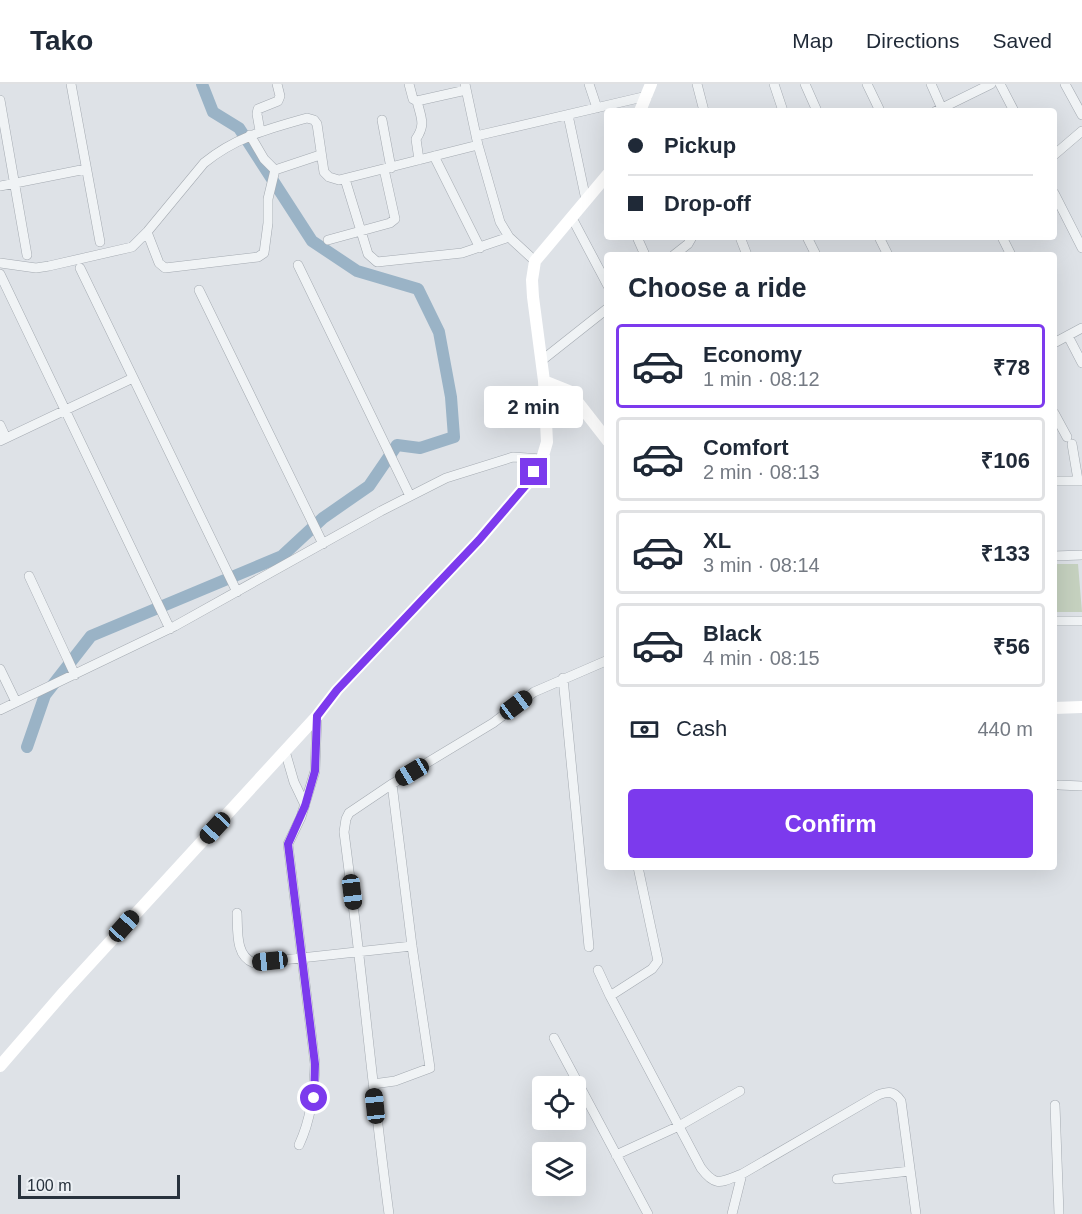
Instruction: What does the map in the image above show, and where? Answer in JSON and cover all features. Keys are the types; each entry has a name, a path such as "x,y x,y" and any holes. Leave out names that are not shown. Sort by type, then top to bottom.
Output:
{"street":[{"path":"71,84 100,242"},
{"path":"260,131 258,110 278,101 277,84"},
{"path":"409,84 413,99 417,101 422,126 416,139 419,160"},
{"path":"589,84 597,108"},
{"path":"641,108 651,84"},
{"path":"697,84 703,108"},
{"path":"774,84 782,108"},
{"path":"806,84 817,108"},
{"path":"867,84 879,108"},
{"path":"931,84 939,108"},
{"path":"944,108 991,84"},
{"path":"1000,84 1012,108"},
{"path":"1065,84 1082,115"},
{"path":"417,101 465,87 500,222 509,237 535,261"},
{"path":"0,263 23,267 49,266 132,247 204,163 227,146 260,131 307,118 314,120 317,124 324,172 329,177 345,179 434,156 477,140 647,96"},
{"path":"0,100 27,255"},
{"path":"568,115 586,200"},
{"path":"328,240 390,223 395,219 382,120"},
{"path":"1057,152 1082,131"},
{"path":"250,135 264,159 275,171"},
{"path":"275,171 320,155"},
{"path":"434,156 480,248"},
{"path":"0,186 86,169"},
{"path":"147,232 159,263 165,268 258,257 264,253 266,245 268,199 275,171"},
{"path":"345,179 368,254 377,262 462,253 509,237"},
{"path":"0,1066 64,992 317,716 337,690 496,521 527,484 542,459 547,442 542,361 532,297 535,261 604,179"},
{"path":"1057,199 1082,248"},
{"path":"572,218 604,278"},
{"path":"678,252 690,240"},
{"path":"298,265 410,496"},
{"path":"80,268 237,592"},
{"path":"0,274 170,628"},
{"path":"199,290 323,544"},
{"path":"542,361 604,311"},
{"path":"1057,342 1082,328"},
{"path":"1068,336 1082,363"},
{"path":"0,425 3,440 133,378"},
{"path":"544,381 569,392 604,436"},
{"path":"1057,418 1069,440 1080,481 1057,481"},
{"path":"0,710 170,628 446,478 513,457 542,459"},
{"path":"1057,556 1082,555"},
{"path":"29,576 75,675"},
{"path":"1057,621 1082,621"},
{"path":"389,1214 344,826 349,813 492,723 534,692 604,662"},
{"path":"0,669 16,702"},
{"path":"563,678 590,947"},
{"path":"1057,708 1082,706"},
{"path":"299,1145 314,1098 315,1064 288,844 305,806 315,771 317,716"},
{"path":"285,751 294,782 305,806"},
{"path":"373,1084 395,1081 430,1068 392,784"},
{"path":"1059,785 1082,786"},
{"path":"610,996 652,969 658,961 639,870"},
{"path":"237,913 240,951 248,961 254,963 412,946"},
{"path":"598,970 701,1168 709,1179 722,1182 742,1174 888,1091 896,1094 901,1101 916,1214"},
{"path":"554,1038 648,1214"},
{"path":"616,1155 679,1126 740,1091"},
{"path":"1055,1105 1059,1214"},
{"path":"837,1179 910,1171"},
{"path":"732,1214 742,1174"}],"green space":[{"path":"1057,564 1078,564 1082,612 1057,612"}],"waterway":[{"path":"27,747 45,695 91,636 282,556 323,518 369,486 397,445 420,448 454,437 451,397 439,332 418,289 357,271 312,241 239,128 213,112 202,84"}],"route":[{"path":"314,1098 315,1064 288,844 301,817 315,771 317,716 337,690 479,540 527,484 534,472"}]}
